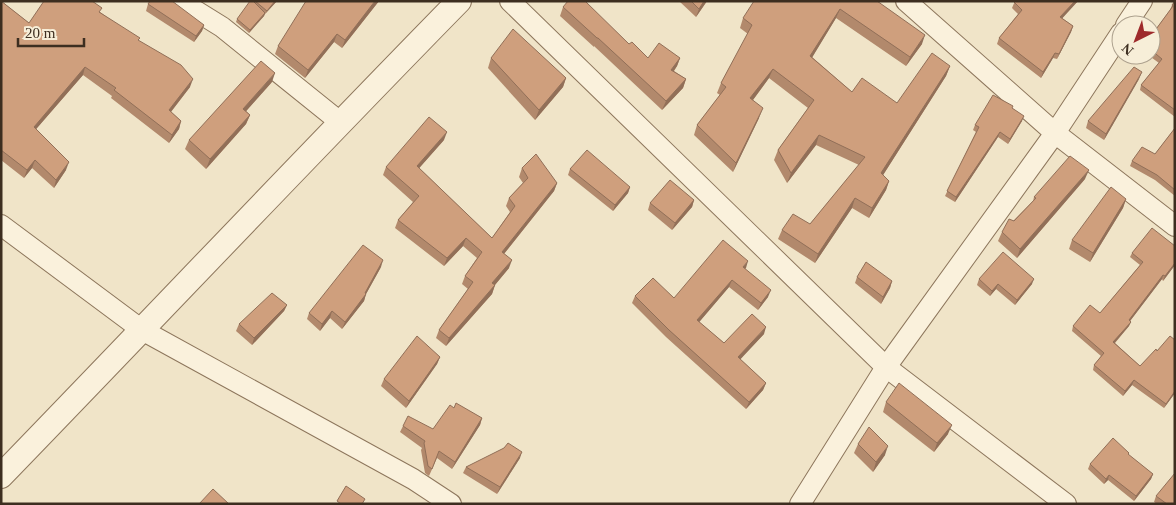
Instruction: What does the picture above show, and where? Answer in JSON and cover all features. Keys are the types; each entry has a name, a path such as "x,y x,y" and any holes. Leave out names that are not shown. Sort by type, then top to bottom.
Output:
{"street":[{"path":"180,1 222,27 340,122"},
{"path":"1,476 340,122 459,1"},
{"path":"510,1 886,367 1066,504"},
{"path":"906,1 1055,133 1175,226"},
{"path":"1133,15 1142,1"},
{"path":"800,504 886,367 1055,133 1111,48"},
{"path":"1,225 142,330 413,479 450,504"}],"building":[{"path":"1,1 29,23 44,1 92,1 102,8 99,12 140,38 138,40 181,65 193,79 169,110 181,121 172,135 114,90 116,88 85,67 34,127 69,162 56,180 35,160 27,170 1,150"},
{"path":"150,1 172,1 204,25 196,36 148,4"},
{"path":"250,1 253,1 265,13 250,30 237,19"},
{"path":"255,1 275,1 267,11"},
{"path":"306,1 375,1 345,40 337,34 308,70 278,46"},
{"path":"568,1 585,1 629,44 632,42 648,58 659,43 680,58 671,70 686,79 666,101 563,7"},
{"path":"691,1 704,1 699,9"},
{"path":"754,1 877,1 925,35 910,57 840,9 810,56 852,92 862,78 897,103 932,53 950,66 881,173 889,181 872,208 855,198 818,254 782,230 793,214 810,224 865,157 819,135 791,173 778,150 814,100 773,69 750,98 763,108 736,163 697,125 726,87 721,83 752,25 743,18"},
{"path":"1015,1 1075,1 1060,17 1073,26 1059,54 1055,53 1043,72 999,38 1022,10"},
{"path":"1175,1 1175,110 1141,85 1157,65 1161,65 1161,22"},
{"path":"513,29 566,78 539,110 491,58"},
{"path":"261,61 275,73 243,109 250,115 210,159 189,140"},
{"path":"1134,67 1142,72 1106,134 1088,121"},
{"path":"993,95 1013,106 1012,108 1024,116 1010,139 1000,132 956,197 947,191 979,127 975,125"},
{"path":"429,117 447,132 417,166 492,238 515,206 509,198 528,178 522,168 536,154 557,183 502,252 512,260 492,283 495,285 449,338 439,330 473,282 465,276 482,252 466,238 447,258 398,220 419,196 386,167"},
{"path":"1175,128 1175,190 1157,175 1132,161 1142,147 1155,154"},
{"path":"587,150 630,187 615,205 570,169"},
{"path":"1070,156 1089,170 1020,249 1002,232 1009,219 1014,221 1036,198 1034,197"},
{"path":"670,180 694,200 675,223 650,203"},
{"path":"1111,187 1126,199 1093,253 1072,240"},
{"path":"1152,228 1175,246 1175,263 1165,276 1163,275 1129,320 1131,322 1113,342 1140,366 1170,336 1175,340 1175,391 1166,404 1134,380 1125,391 1094,365 1104,353 1073,326 1090,305 1100,313 1143,262 1132,253"},
{"path":"723,240 748,261 743,267 771,290 761,303 732,280 697,320 724,343 752,314 766,327 738,357 766,383 749,402 669,330 635,296 653,278 674,298"},
{"path":"363,245 383,260 366,294 345,322 332,311 322,324 309,313"},
{"path":"1003,252 1034,279 1017,300 998,284 992,291 979,279"},
{"path":"866,262 892,281 883,297 857,277"},
{"path":"272,293 287,305 254,338 239,324"},
{"path":"417,336 440,357 409,401 384,379"},
{"path":"899,383 952,425 937,443 886,402"},
{"path":"456,403 482,418 455,462 439,451 432,469 428,466 425,441 403,426 408,416 433,429 450,405 454,408"},
{"path":"869,427 888,446 876,462 858,444"},
{"path":"1113,438 1128,454 1153,474 1136,496 1109,475 1106,479 1090,464"},
{"path":"508,443 522,452 500,487 466,467 504,448"},
{"path":"1175,473 1175,504 1167,504 1156,496"},
{"path":"346,486 365,499 362,504 341,504 337,501"},
{"path":"213,489 229,504 199,504"}]}
